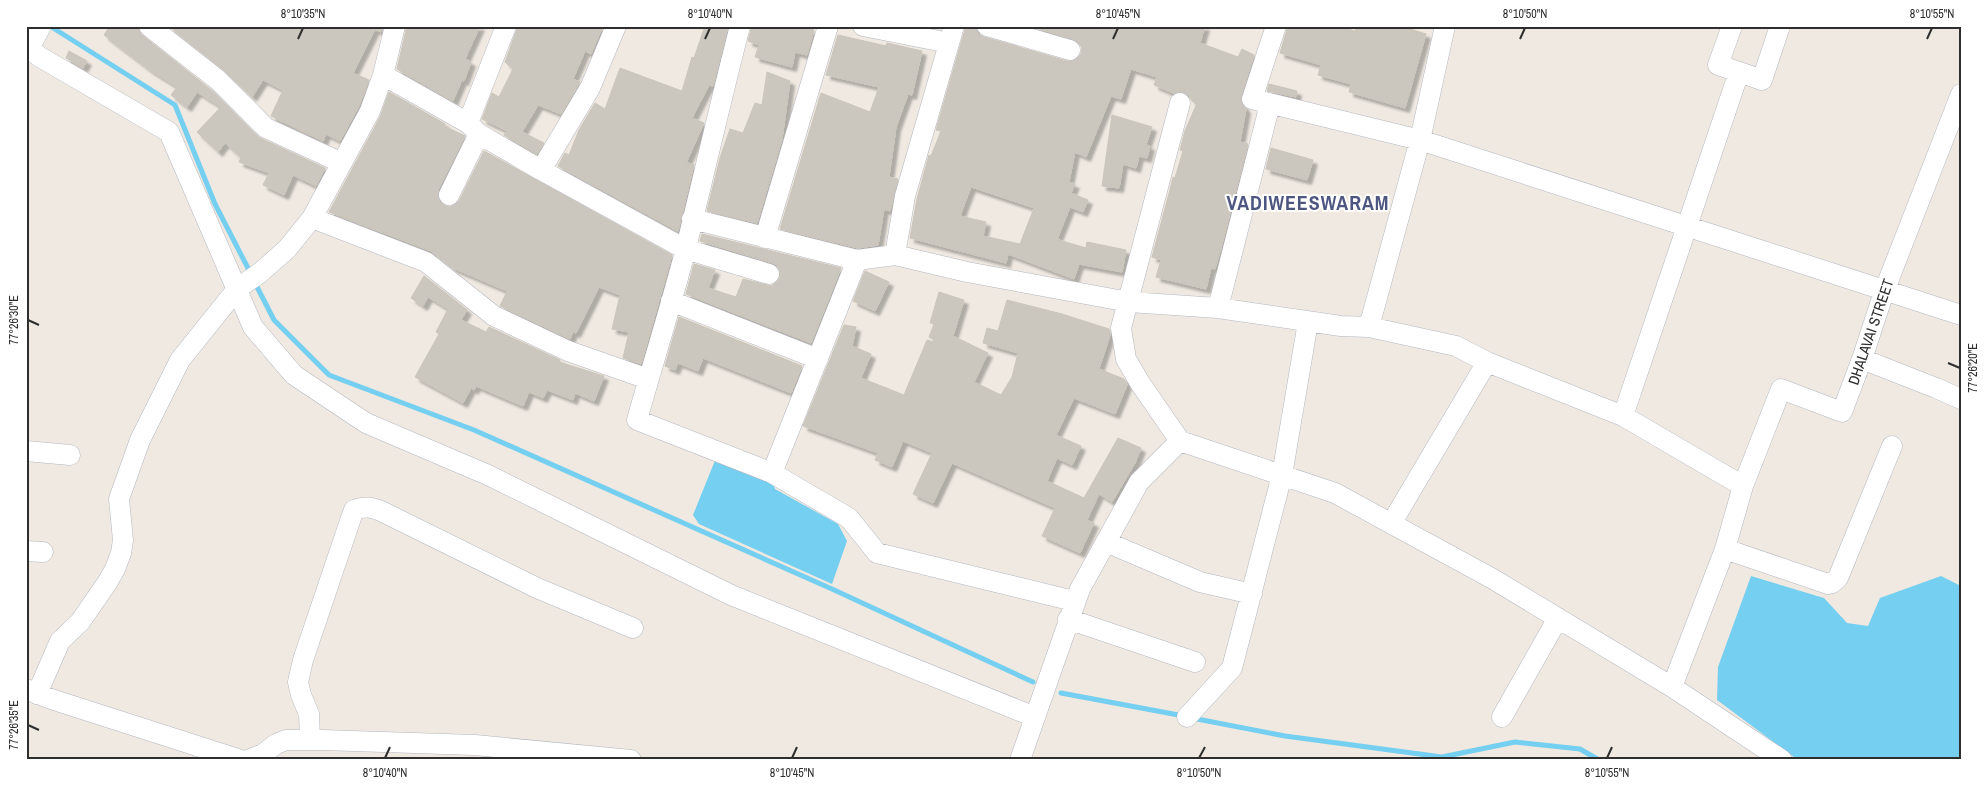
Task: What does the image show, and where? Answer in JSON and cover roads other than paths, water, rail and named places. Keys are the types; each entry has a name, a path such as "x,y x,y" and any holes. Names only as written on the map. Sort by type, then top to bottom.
{"street":[{"path":"149,26 218,80 266,128 342,163"},
{"path":"240,760 32,692 60,641 80,622 115,569 121,553 123,540 119,499 140,440 180,360 249,281 287,249 312,218 370,111 383,74 395,26"},
{"path":"449,195 474,128 506,26"},
{"path":"541,170 590,88 616,26"},
{"path":"740,26 685,249 637,420 772,473 849,518 877,553 1071,610 1195,662"},
{"path":"766,238 828,26"},
{"path":"863,26 952,34 905,196 895,254"},
{"path":"987,26 1070,50"},
{"path":"1276,26 1252,99 1420,140 1961,315"},
{"path":"1369,327 1420,140 1446,26"},
{"path":"1732,26 1718,66 1762,80 1780,26"},
{"path":"41,27 28,48 40,57 169,132 249,281 253,327 294,375 366,423 488,475 731,595 1035,717"},
{"path":"1623,416 1738,72"},
{"path":"383,74 541,170 685,249 769,274"},
{"name":"DHALAVAI STREET","path":"1743,486 1781,389 1842,412 1885,290 1957,119 1961,94"},
{"path":"1180,103 1121,328 1126,359 1140,383 1165,416 1180,441 1335,493 1493,579 1672,688 1782,760"},
{"path":"1218,308 1270,104"},
{"path":"312,218 426,262 494,316 568,351 648,379"},
{"path":"692,219 857,260 895,254 967,272 1128,302 1218,308 1308,322 1369,327 1456,346 1487,362 1623,416 1743,486 1725,549 1672,688"},
{"path":"772,473 857,260"},
{"path":"671,301 818,359"},
{"path":"1187,717 1232,668 1282,475 1308,322"},
{"path":"1862,359 1961,399"},
{"path":"1391,524 1487,362"},
{"path":"1020,760 1071,610 1140,482 1180,441"},
{"path":"1725,549 1828,584 1835,582 1892,446"},
{"path":"26,451 70,456"},
{"path":"310,740 309,714 298,682 303,660 354,510 370,507 381,511 537,588 632,628"},
{"path":"1106,542 1200,582 1252,594"},
{"path":"1502,717 1558,618"},
{"path":"248,760 263,754 276,744 286,740 475,745 630,760"}],"water":[{"path":"716,458 772,479 775,489 838,524 847,541 832,584 699,524 693,515"},
{"path":"1751,576 1824,598 1847,623 1868,626 1880,598 1941,576 1961,586 1961,760 1798,760 1717,700 1718,667"}],"waterway":[{"path":"50,26 175,105 215,204 251,274"},
{"path":"254,281 274,320 329,375 474,430 832,589 1033,682"},
{"path":"1061,693 1184,716"},
{"path":"1192,718 1285,736 1442,757 1515,742 1580,749 1599,760"}],"district":[{"name":"VADIWEESWARAM","path":"1308,203"}]}
